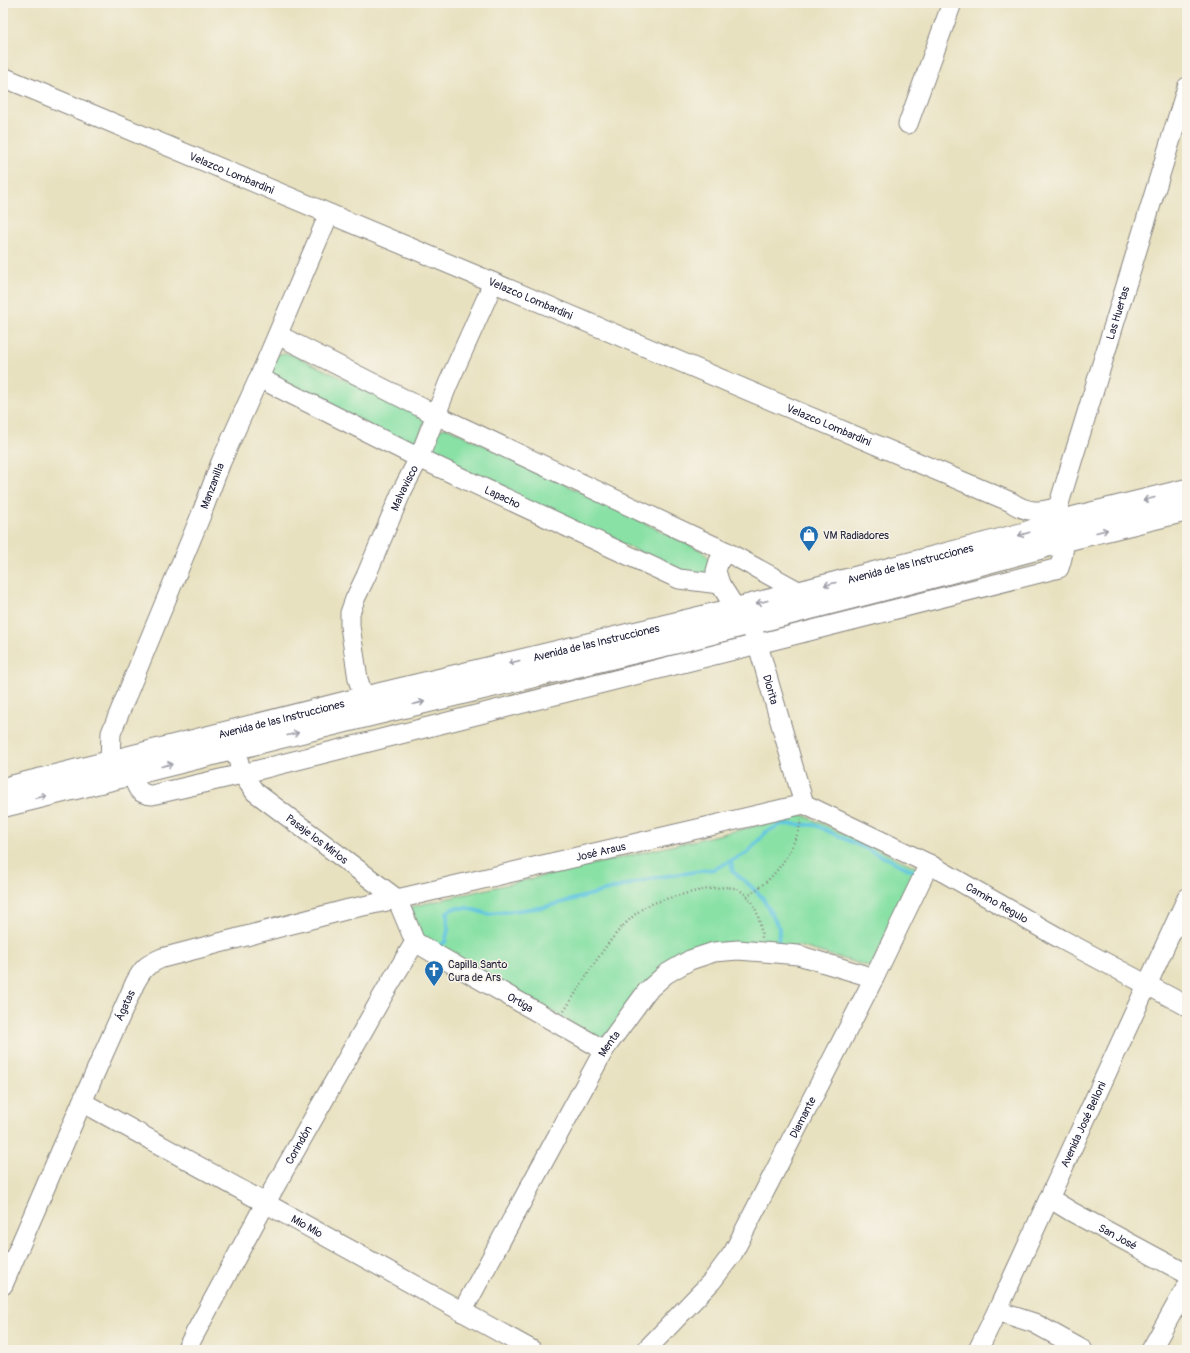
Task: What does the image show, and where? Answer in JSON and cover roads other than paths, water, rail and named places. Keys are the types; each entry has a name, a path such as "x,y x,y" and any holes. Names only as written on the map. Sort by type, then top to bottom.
{"main road":[{"name":"Avenida de las Instrucciones","path":"3,806 374,714 677,642 800,592 1187,490"},
{"name":"Avenida de las Instrucciones","path":"3,789 364,698 943,574 1036,549 1061,522 1187,510"}],"street":[{"path":"908,124 952,3"},
{"name":"Velazco Lombardini","path":"3,78 492,282 1011,502 1019,507 1036,512 1047,510 1061,522"},
{"name":"Las Huertas","path":"1061,522 1187,87"},
{"name":"Manzanilla","path":"110,762 111,733 198,523 221,462 278,335 329,214"},
{"name":"Malvavisco","path":"364,698 358,678 350,626 350,613 355,598 366,576 401,492 419,458 448,384 492,282"},
{"path":"278,335 436,415 727,552 800,592"},
{"name":"Lapacho","path":"259,378 419,458 679,579 720,584"},
{"path":"132,774 137,789 144,794 152,795 242,774 758,645 1059,568 1064,554 1061,522"},
{"path":"720,584 716,571 719,561 727,552"},
{"name":"Diorita","path":"720,584 743,616 758,645 803,810"},
{"path":"236,748 242,774"},
{"name":"Pasaje los Mirlos","path":"242,774 255,792 397,899"},
{"name":"Camino Regulo","path":"803,810 929,864 1061,939 1187,1006"},
{"name":"José Araus","path":"397,899 803,810"},
{"name":"Diamante","path":"646,1350 712,1281 734,1253 874,978 929,864"},
{"name":"Avenida José Belloni","path":"978,1350 1187,898"},
{"path":"397,899 415,942"},
{"name":"Ágatas","path":"3,1285 82,1102 142,970 151,963 162,958 349,909 397,899"},
{"name":"Ortiga","path":"415,942 444,960 604,1050"},
{"name":"Corindón","path":"186,1350 265,1204 386,990 415,942"},
{"name":"Menta","path":"462,1312 604,1050 647,991 666,974 690,960 714,952 738,950 798,955 874,978"},
{"name":"Mio Mio","path":"82,1102 532,1350"},
{"name":"San José","path":"1049,1198 1187,1274"},
{"path":"1151,1350 1187,1286"},
{"path":"997,1311 1034,1323 1083,1350"}],"waterway":[{"path":"437,948 445,942 448,930 447,912 454,908 467,908 488,914 545,907 653,878 714,869 747,853 766,832 782,824 815,825 918,873"},
{"path":"731,861 733,872 762,897 779,928 778,949"}],"place":[{"name":"VM Radiadores","path":"809,552"},
{"name":"Capilla Santo Cura de Ars","path":"434,987"}]}
